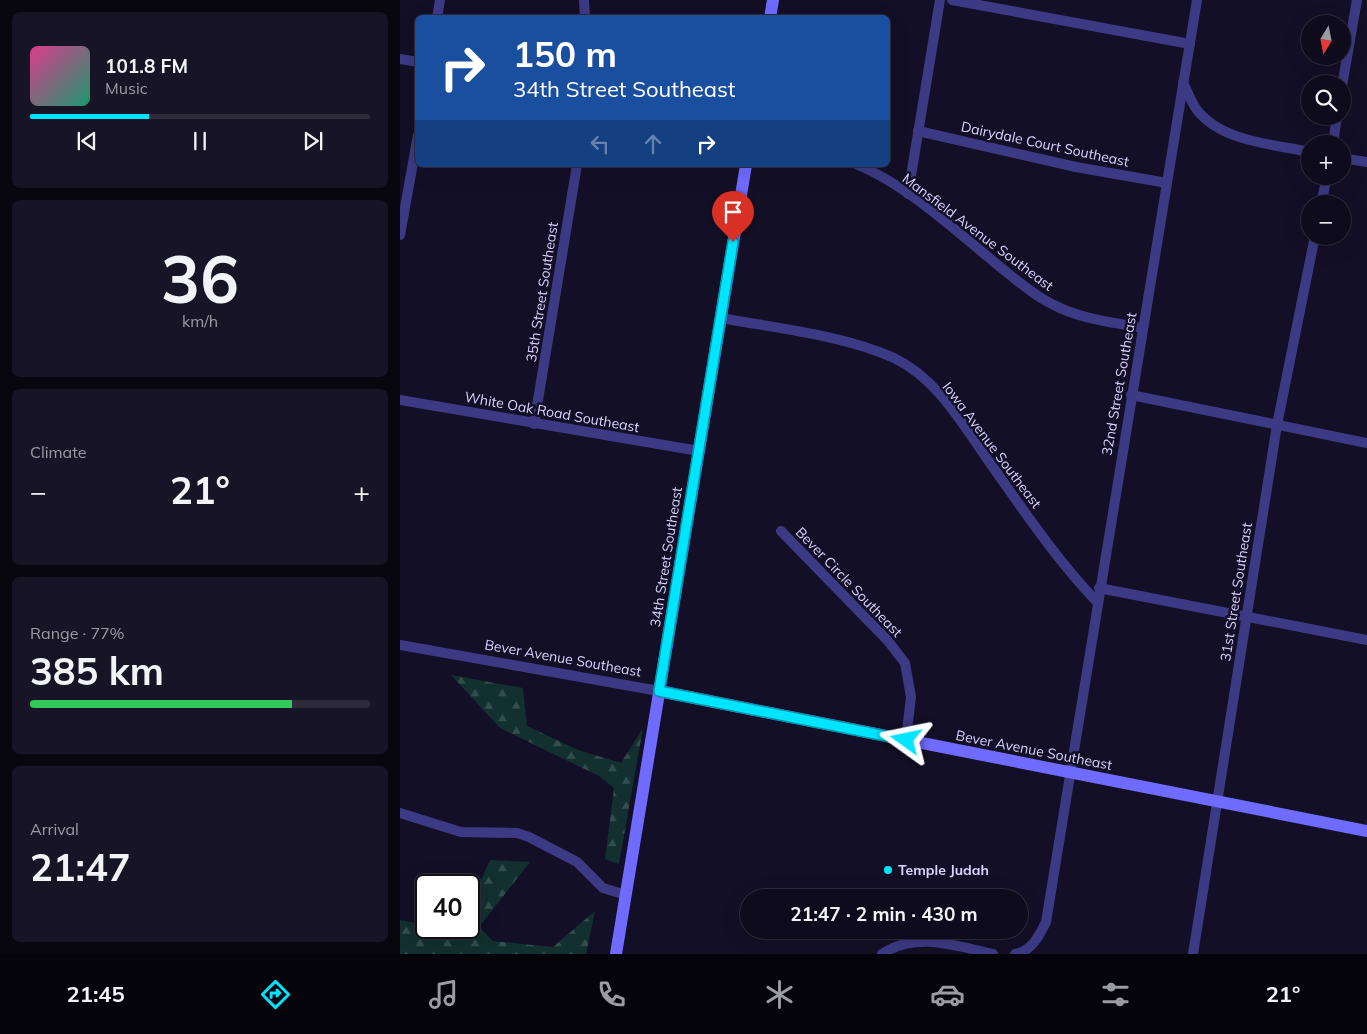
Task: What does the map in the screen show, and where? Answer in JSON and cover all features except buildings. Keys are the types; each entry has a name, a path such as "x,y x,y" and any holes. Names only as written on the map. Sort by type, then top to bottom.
{"street":[{"path":"438,15 440,0"},
{"path":"584,0 585,15"},
{"path":"770,15 773,0"},
{"path":"908,194 940,0"},
{"path":"952,0 1190,44"},
{"name":"32nd Street Southeast","path":"1015,954 1021,953 1037,941 1046,922 1099,588 1197,0"},
{"path":"1344,75 1357,0"},
{"path":"400,59 415,62"},
{"path":"1183,82 1197,109 1216,128 1246,139 1301,150"},
{"name":"Dairydale Court Southeast","path":"918,131 1076,167 1167,183"},
{"path":"400,230 415,151"},
{"path":"1351,159 1367,162"},
{"name":"35th Street Southeast","path":"534,424 577,167"},
{"name":"34th Street Southeast","path":"616,954 746,167"},
{"name":"Mansfield Avenue Southeast","path":"862,167 883,177 908,194 1021,284 1054,306 1091,318 1142,328"},
{"name":"31st Street Southeast","path":"1193,954 1277,425 1313,245"},
{"name":"Iowa Avenue Southeast","path":"721,318 862,345 896,359 921,376 946,401 1066,570 1097,602"},
{"path":"1131,395 1367,443"},
{"name":"White Oak Road Southeast","path":"400,400 698,451"},
{"name":"Bever Circle Southeast","path":"781,531 888,641 905,663 912,697 906,740"},
{"path":"1099,588 1367,640"},
{"name":"Bever Avenue Southeast","path":"400,645 659,691 1367,831"},
{"path":"400,813 461,832 517,833 529,837 577,862 602,888 626,895"},
{"path":"882,954 897,944 914,941 935,942 993,954"}],"green space":[{"path":"451,675 523,688 527,726 578,750 621,763 643,728 619,864 605,859 614,788 599,776 500,728"},
{"path":"490,860 530,862 480,926 480,882"},
{"path":"595,911 586,954 400,954 400,920 415,923 415,939 480,939 480,928 493,941 553,947"}],"place":[{"name":"Temple Judah","path":"888,870"}],"route":[{"path":"733,242 659,691 778,713 906,740"}]}
